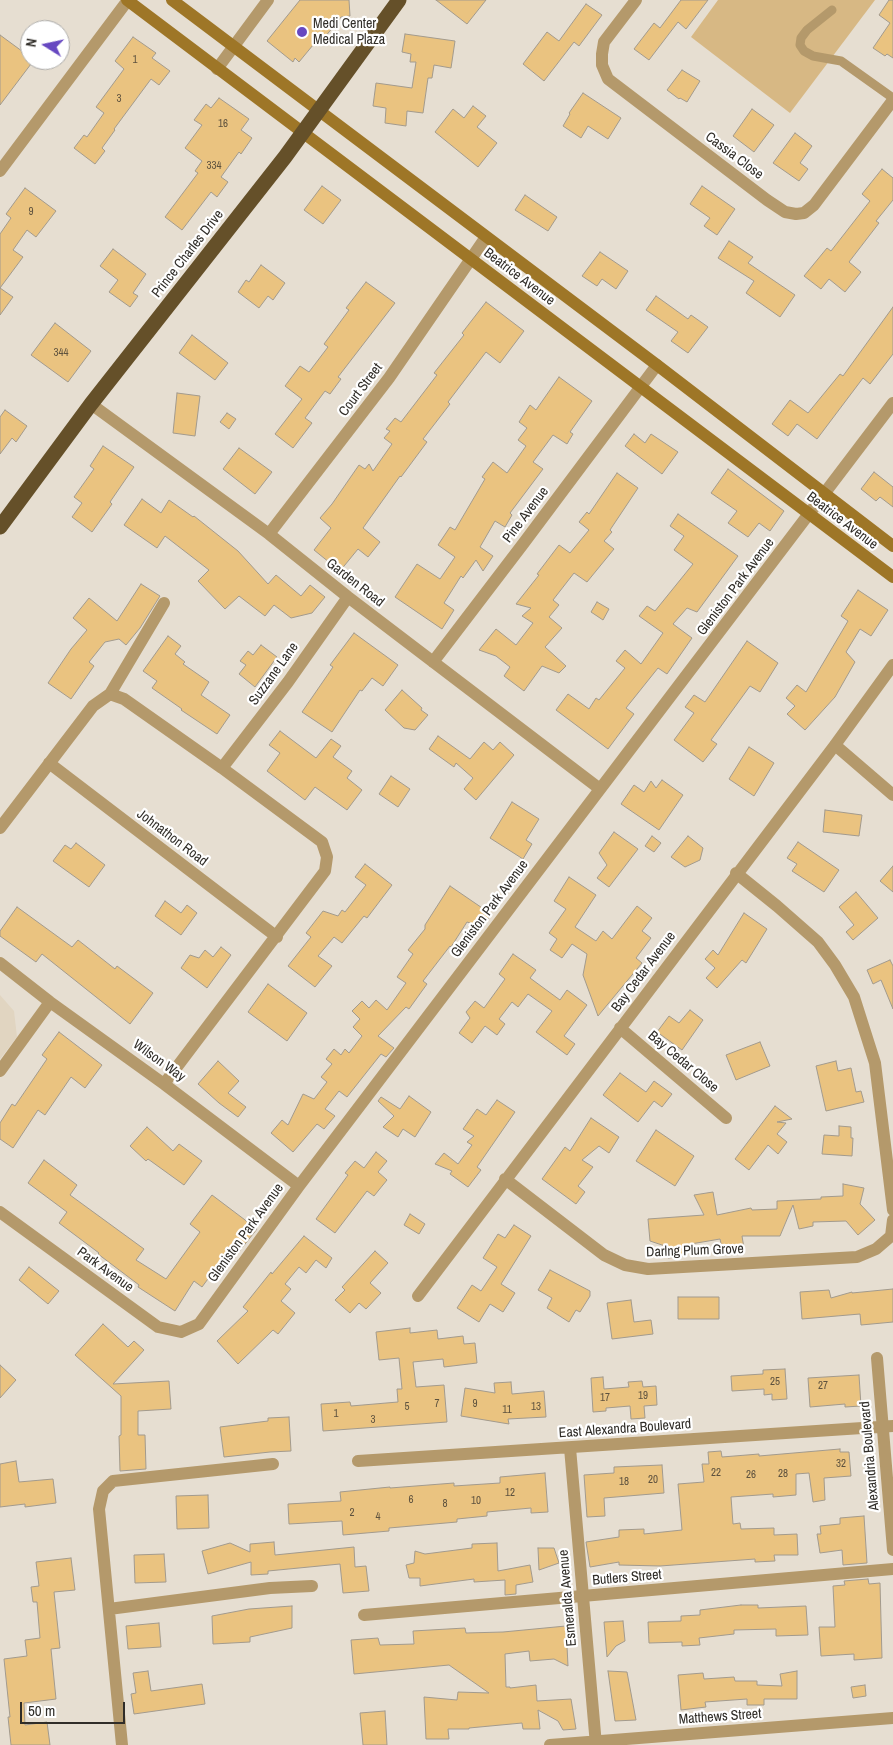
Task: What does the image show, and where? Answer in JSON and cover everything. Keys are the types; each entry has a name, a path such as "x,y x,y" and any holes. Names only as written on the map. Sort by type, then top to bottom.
{"highway":[{"name":"Prince Charles Drive","path":"0,527 91,404 302,133 399,0"}],"main road":[{"name":"Beatrice Avenue","path":"128,0 893,577"},
{"name":"Beatrice Avenue","path":"172,0 657,365 893,546"}],"street":[{"path":"0,171 128,0"},
{"path":"218,69 268,0"},
{"name":"Cassia Close","path":"636,0 604,42 602,65 608,79 766,200 785,212 804,213 814,205 893,99"},
{"name":"Court Street","path":"269,534 389,378 486,237"},
{"name":"Pine Avenue","path":"433,662 657,365"},
{"path":"825,494 893,403"},
{"name":"Garden Road","path":"91,404 269,534 348,597 600,789"},
{"name":"Gleniston Park Avenue","path":"199,1324 299,1186 825,494"},
{"name":"Suzzane Lane","path":"222,768 288,682 348,597"},
{"path":"0,828 93,706 110,694 164,603"},
{"name":"Bay Cedar Avenue","path":"418,1296 736,873 835,745 893,665"},
{"path":"110,694 124,699 322,842 327,857 325,871 277,937 164,1084"},
{"path":"835,745 893,795"},
{"name":"Johnathon Road","path":"49,763 277,937"},
{"path":"736,873 818,942 835,965 854,997 875,1063 893,1210"},
{"name":"Wilson Way","path":"0,963 299,1186"},
{"path":"0,1071 50,1002"},
{"name":"Bay Cedar Close","path":"620,1028 726,1118"},
{"name":"Darlng Plum Grove","path":"505,1179 604,1255 625,1265 648,1269 856,1258 876,1249 891,1236 893,1220"},
{"name":"Park Avenue","path":"0,1212 158,1327 181,1332 199,1324"},
{"name":"Alexandria Boulevard","path":"877,1358 888,1427 893,1550"},
{"name":"East Alexandra Boulevard","path":"358,1461 888,1427"},
{"name":"Esmeralda Avenue","path":"570,1448 596,1743"},
{"path":"122,1745 99,1509 103,1490 113,1481 273,1464"},
{"name":"Butlers Street","path":"364,1615 893,1570"},
{"path":"109,1609 270,1588 312,1586"},
{"name":"Matthews Street","path":"550,1745 596,1743 893,1718"}],"lane":[{"path":"832,10 807,30 801,38 800,45 804,51 813,56 841,60 893,99"}],"shaded area":[{"path":"718,0 875,0 790,113 691,37"},
{"path":"0,995 14,1011 17,1037 0,1059"}],"building":[{"name":"Medi Center Medical Plaza","path":"300,0 349,0 350,16 341,17 321,42 318,39 299,62 295,58 293,62 267,41"},
{"path":"436,0 486,0 467,24"},
{"path":"681,0 708,0 686,29 678,22 649,60 634,49 654,23 660,28"},
{"path":"889,0 893,0 893,58 887,54 885,56 873,48 890,23 879,15"},
{"path":"586,4 602,15 579,46 574,42 544,81 523,64 547,32 559,41"},
{"path":"405,34 455,41 451,68 434,65 432,78 428,78 423,113 407,111 406,126 385,123 386,108 373,106 376,83 412,88 416,62 410,62 411,54 402,52"},
{"path":"0,35 20,50 20,70 26,70 0,105"},
{"path":"133,37 156,53 152,58 170,71 159,85 151,79 114,129 102,148 105,151 95,164 74,148 84,135 87,137 104,113 96,107 124,69 115,61"},
{"path":"682,70 700,81 687,102 679,99 667,90"},
{"path":"583,93 621,118 608,139 588,126 581,138 563,126 569,113"},
{"path":"219,98 249,119 241,130 252,138 221,177 228,182 217,197 211,192 182,230 165,217 198,173 195,171 202,161 185,148 202,125 194,120 206,104 211,108"},
{"path":"473,106 486,116 477,127 497,143 478,167 435,132 453,109 464,118"},
{"path":"752,109 774,125 754,152 733,136"},
{"path":"795,133 812,146 800,163 808,169 799,181 773,163"},
{"path":"882,169 893,178 893,200 876,221 879,223 849,262 861,272 845,292 829,279 821,289 804,276 827,248 831,251 870,201 862,194"},
{"path":"322,186 341,200 323,224 304,210"},
{"path":"702,186 735,209 717,235 704,226 710,218 690,204"},
{"path":"25,188 56,211 36,237 27,230 13,250 23,257 0,288 0,234 11,218 6,214"},
{"path":"525,195 557,217 548,231 515,210"},
{"path":"729,241 753,257 748,263 795,295 780,317 746,293 754,281 718,258"},
{"path":"113,249 146,274 133,293 138,296 130,307 109,292 118,280 100,266"},
{"path":"600,252 628,271 616,289 602,279 597,286 582,276"},
{"path":"261,265 285,283 273,300 268,296 259,308 238,292 246,280 249,282"},
{"path":"366,282 395,303 338,377 341,379 330,394 325,391 305,418 312,423 293,448 275,434 302,399 285,386 300,366 309,372 328,347 324,344 349,310 346,308"},
{"path":"0,288 13,297 0,315"},
{"path":"656,296 688,319 691,315 708,327 688,353 671,341 678,332 646,310"},
{"path":"486,302 524,331 500,363 486,352 423,439 427,442 363,528 380,542 368,557 358,549 340,571 314,550 331,528 320,518 359,465 365,469 369,464 373,471 392,444 384,438 390,431 386,429 395,418 401,422 437,375 434,373 464,335 462,333"},
{"path":"893,307 893,354 870,384 863,378 817,439 797,424 788,436 772,424 790,400 808,413 840,374 843,376"},
{"path":"55,323 91,351 68,382 31,355"},
{"path":"192,335 228,363 215,380 179,353"},
{"path":"559,377 592,401 570,432 573,434 567,444 553,435 533,462 543,469 510,513 512,515 505,527 495,521 480,547 493,556 483,571 476,560 463,578 461,576 444,603 454,610 442,629 395,597 417,564 440,579 455,557 438,545 450,527 455,530 485,479 482,477 493,462 507,473 526,446 518,440 527,428 519,422 530,405 536,410"},
{"path":"177,393 200,396 195,436 173,433"},
{"path":"5,410 27,426 16,442 12,438 0,454 0,417"},
{"path":"227,413 236,419 229,429 220,422"},
{"path":"634,434 645,443 651,434 678,452 662,474 625,446"},
{"path":"103,446 134,467 110,502 112,504 92,532 72,517 82,503 74,497 94,469 90,466"},
{"path":"239,448 272,472 255,494 223,469"},
{"path":"728,469 784,511 770,531 759,523 748,537 728,523 737,511 711,493"},
{"path":"874,472 893,487 893,507 880,497 876,501 861,489"},
{"path":"617,473 638,488 610,530 612,532 604,541 614,549 587,582 574,573 553,600 559,605 549,617 562,628 545,647 566,666 559,673 542,666 524,691 504,676 510,667 496,656 479,650 496,629 516,645 533,623 522,616 531,608 516,604 539,575 537,574 559,545 570,553 589,530 579,522 587,512 589,514"},
{"path":"142,499 161,513 169,500 194,516 238,551 268,584 276,575 301,596 310,585 325,597 312,613 291,618 274,605 265,616 239,596 225,609 198,581 209,570 165,536 157,548 124,525"},
{"path":"678,514 738,556 697,612 687,608 673,624 692,638 667,674 658,668 626,708 634,714 608,749 556,710 568,694 589,709 596,698 599,700 625,668 616,661 625,650 641,664 663,633 639,616 647,606 655,611 693,564 674,550 684,536 670,526"},
{"path":"141,584 160,596 140,628 126,645 119,639 105,642 89,662 94,666 71,699 48,683 71,649 87,630 73,618 89,598 117,621"},
{"path":"858,590 888,610 871,636 860,629 846,652 855,662 835,697 805,730 787,714 795,706 786,698 797,685 806,692 848,621 841,616"},
{"path":"597,602 609,609 603,620 591,612"},
{"path":"354,633 398,665 383,686 372,678 362,691 360,690 332,732 302,712 333,667 330,665"},
{"path":"168,636 181,646 175,654 185,662 183,664 209,682 201,695 230,715 217,734 152,688 157,681 143,671"},
{"path":"747,641 778,663 760,692 750,686 711,740 717,744 703,762 674,740 694,713 685,707 694,695 705,702"},
{"path":"261,645 277,657 255,687 239,674 246,665 240,661 248,651 253,655"},
{"path":"402,690 428,715 415,730 404,728 385,710"},
{"path":"280,731 316,758 331,739 341,746 333,757 352,771 347,778 362,790 347,810 315,787 305,800 267,771 280,753 269,745"},
{"path":"438,736 470,759 484,742 493,750 500,742 514,755 476,800 464,789 473,778 456,763 454,767 429,749"},
{"path":"749,747 774,763 754,796 729,779"},
{"path":"391,776 410,789 398,807 379,794"},
{"path":"662,780 683,795 659,830 621,804 634,785 644,792 651,781 656,788"},
{"path":"512,802 539,819 526,840 532,844 523,859 490,838"},
{"path":"825,810 862,815 859,836 823,832"},
{"path":"614,832 638,849 609,887 597,878 607,865 599,853"},
{"path":"652,836 661,843 654,852 645,846"},
{"path":"688,836 703,848 700,860 685,867 671,857"},
{"path":"798,842 839,870 824,892 792,871 797,864 787,858"},
{"path":"76,843 105,865 89,887 53,861 65,845 71,849"},
{"path":"365,864 392,885 367,918 364,916 342,943 334,937 318,956 332,966 315,987 288,966 311,937 306,933 323,911 338,916 342,910 345,912 366,885 355,877"},
{"path":"893,866 893,892 880,881"},
{"path":"569,877 596,895 575,927 596,941 603,931 612,939 637,906 652,918 642,931 651,938 636,958 642,963 598,1016 583,975 587,954 572,944 562,958 550,950 557,939 549,933 566,909 554,901"},
{"path":"450,886 491,914 483,927 467,922 451,947 423,981 427,984 409,1009 406,1007 378,1036 394,1048 386,1057 381,1054 347,1097 339,1091 325,1109 335,1116 324,1129 317,1124 293,1152 271,1133 282,1120 288,1125 303,1094 314,1099 327,1082 321,1077 332,1064 326,1059 334,1049 341,1055 345,1049 349,1053 362,1036 353,1027 360,1019 352,1011 362,1001 369,1008 376,1000 387,1010 406,983 397,977 413,954 408,950 425,929 425,925"},
{"path":"856,892 878,918 853,940 846,932 854,925 839,907"},
{"path":"165,901 181,913 187,905 197,913 181,935 155,916"},
{"path":"17,907 72,947 78,940 115,969 117,966 153,993 130,1024 42,954 36,962 0,936 0,931"},
{"path":"744,913 767,929 746,963 742,960 717,988 706,978 715,968 705,959 713,950 718,955"},
{"path":"221,947 231,955 207,988 181,968 190,955 199,958 205,950 213,957"},
{"path":"513,954 536,970 530,978 560,1000 567,990 587,1005 564,1036 575,1044 567,1055 536,1032 552,1011 528,994 518,1007 512,1002 499,1019 505,1024 497,1035 485,1026 472,1043 459,1033 470,1018 466,1012 475,1001 484,1008 505,979 499,974"},
{"path":"890,960 893,966 893,1009 881,980 873,984 867,970"},
{"path":"268,984 307,1013 287,1041 248,1012"},
{"path":"690,1010 703,1020 682,1050 657,1032 669,1016 679,1023"},
{"path":"59,1032 102,1065 85,1088 71,1077 45,1115 38,1110 13,1148 0,1139 0,1123 12,1104 15,1106 47,1059 42,1055"},
{"path":"760,1042 770,1066 736,1080 726,1055"},
{"path":"218,1061 239,1081 228,1093 246,1107 238,1117 198,1084"},
{"path":"836,1061 838,1071 851,1068 856,1092 861,1091 864,1102 826,1111 816,1066"},
{"path":"620,1073 646,1092 654,1081 672,1094 662,1107 654,1101 638,1122 603,1095"},
{"path":"409,1096 431,1112 415,1137 403,1129 398,1137 383,1127 394,1116 378,1101 381,1097 400,1109"},
{"path":"497,1100 515,1112 477,1167 481,1170 468,1187 450,1174 452,1171 435,1164 444,1153 458,1164 472,1145 467,1142 474,1136 463,1129 477,1109 486,1115"},
{"path":"775,1106 792,1119 777,1122 786,1123 777,1134 787,1142 778,1154 768,1145 749,1170 735,1159"},
{"path":"591,1118 619,1137 609,1153 599,1146 582,1160 593,1167 578,1186 585,1192 576,1204 542,1179 565,1147 570,1151"},
{"path":"839,1126 851,1127 851,1138 853,1138 852,1156 822,1154 824,1135 839,1136"},
{"path":"147,1127 173,1151 179,1144 202,1161 184,1185 148,1159 146,1161 130,1146"},
{"path":"656,1130 694,1156 675,1186 636,1161"},
{"path":"376,1152 387,1161 378,1172 387,1180 374,1196 367,1191 335,1233 316,1219 348,1175 345,1173 355,1161 364,1168"},
{"path":"44,1160 77,1185 70,1195 144,1249 136,1260 166,1279 200,1232 190,1224 212,1195 257,1229 234,1258 227,1253 202,1287 194,1281 175,1311 138,1287 139,1285 59,1223 67,1212 28,1183"},
{"path":"843,1184 864,1188 860,1204 875,1220 858,1235 846,1221 813,1222 813,1226 799,1229 793,1205 780,1236 742,1236 744,1248 723,1252 720,1239 685,1245 686,1256 668,1258 668,1247 650,1241 648,1219 704,1215 694,1195 713,1192 717,1215 751,1208 752,1210 777,1209 777,1201 843,1196"},
{"path":"410,1214 425,1224 419,1234 404,1225"},
{"path":"514,1225 531,1236 501,1284 515,1293 503,1312 490,1304 479,1322 457,1308 472,1285 481,1291 497,1267 483,1258 498,1234 505,1238"},
{"path":"304,1236 332,1258 326,1268 316,1260 306,1273 299,1267 285,1284 291,1289 281,1301 295,1313 278,1334 273,1330 238,1364 217,1341 248,1311 243,1307 271,1272 272,1274"},
{"path":"375,1251 388,1263 370,1283 381,1293 366,1309 359,1303 350,1313 335,1300 345,1290 342,1287"},
{"path":"29,1267 59,1291 48,1304 19,1280"},
{"path":"550,1270 590,1291 590,1296 580,1312 576,1310 569,1322 547,1308 552,1298 538,1290"},
{"path":"893,1289 893,1322 861,1325 860,1314 802,1319 800,1292 829,1290 831,1298 852,1292"},
{"path":"678,1297 719,1297 719,1319 678,1319"},
{"path":"631,1300 634,1322 651,1320 653,1334 612,1339 607,1303"},
{"path":"103,1324 128,1347 134,1341 144,1350 113,1384 169,1381 171,1409 138,1411 138,1435 145,1435 146,1469 120,1471 121,1396 75,1355"},
{"path":"410,1328 410,1333 437,1330 438,1339 463,1336 464,1344 475,1343 477,1363 444,1367 443,1359 413,1362 416,1387 444,1385 447,1422 323,1431 321,1404 350,1402 351,1406 398,1402 397,1389 402,1389 399,1358 379,1360 376,1332"},
{"path":"0,1365 16,1380 0,1398"},
{"path":"785,1369 787,1399 772,1400 772,1394 764,1395 764,1389 732,1391 731,1376 763,1374 763,1370"},
{"path":"859,1375 861,1406 845,1407 845,1404 810,1407 808,1378"},
{"path":"603,1377 604,1389 629,1387 628,1382 642,1381 643,1387 656,1386 657,1405 644,1406 645,1418 631,1419 630,1406 606,1408 606,1411 593,1412 591,1378"},
{"path":"511,1382 512,1394 544,1391 546,1417 508,1419 509,1424 461,1416 465,1388 495,1393 494,1383"},
{"path":"289,1417 291,1451 224,1457 220,1427 268,1421 268,1418"},
{"path":"840,1449 840,1452 849,1452 851,1476 824,1478 825,1500 813,1502 809,1473 796,1474 796,1495 773,1497 773,1494 731,1497 733,1524 740,1523 741,1529 774,1528 774,1535 797,1534 798,1555 774,1555 775,1561 755,1562 755,1559 660,1566 619,1565 619,1562 590,1567 586,1542 619,1537 619,1530 644,1529 644,1534 682,1530 678,1484 704,1482 702,1464 709,1464 708,1452 721,1451 722,1457 759,1454 759,1456"},
{"path":"16,1461 19,1482 53,1479 56,1503 25,1507 25,1504 0,1507 0,1464"},
{"path":"662,1465 664,1493 604,1498 605,1516 587,1517 584,1475 614,1473 614,1467"},
{"path":"545,1473 548,1512 531,1513 531,1508 487,1512 487,1516 457,1519 457,1522 389,1528 389,1531 343,1535 342,1521 289,1524 288,1504 341,1501 340,1492 454,1483 454,1486 500,1483 500,1477"},
{"path":"208,1495 209,1528 177,1529 176,1496"},
{"path":"864,1516 867,1563 843,1565 842,1550 820,1553 817,1534 821,1534 820,1526 840,1524 840,1518"},
{"path":"274,1542 275,1555 354,1547 355,1567 366,1566 369,1591 343,1593 340,1564 268,1571 268,1574 251,1575 251,1562 208,1574 202,1551 230,1543 250,1552 250,1544"},
{"path":"497,1543 498,1571 530,1565 533,1582 516,1585 516,1594 505,1595 505,1580 474,1582 474,1579 420,1586 420,1578 409,1578 406,1565 414,1563 415,1551 425,1554 472,1548 472,1544"},
{"path":"538,1548 554,1548 559,1563 539,1570"},
{"path":"164,1554 166,1582 135,1583 134,1555"},
{"path":"71,1558 75,1590 54,1592 60,1648 51,1649 56,1699 24,1703 25,1725 47,1722 50,1745 11,1745 4,1659 27,1656 25,1640 40,1638 37,1602 33,1602 31,1587 39,1586 36,1562"},
{"path":"868,1579 869,1584 880,1583 882,1658 854,1660 854,1654 821,1656 819,1627 835,1627 833,1586 845,1585 844,1581"},
{"path":"758,1605 758,1608 806,1606 808,1635 776,1636 776,1629 734,1630 734,1634 699,1638 700,1645 682,1646 682,1642 649,1643 648,1622 681,1621 681,1616 700,1615 700,1610"},
{"path":"292,1606 292,1628 250,1637 250,1642 213,1644 212,1616 249,1609"},
{"path":"623,1621 625,1641 616,1646 607,1657 604,1622"},
{"path":"159,1623 161,1647 128,1649 126,1626"},
{"path":"566,1626 568,1666 554,1659 530,1661 529,1651 505,1654 506,1687 536,1685 537,1701 571,1699 576,1729 563,1730 558,1721 538,1710 540,1729 523,1729 522,1723 469,1729 448,1729 449,1739 426,1739 424,1697 457,1700 458,1692 489,1693 449,1665 354,1674 351,1640 378,1638 380,1645 414,1644 413,1631 465,1628 466,1633 503,1632"},
{"path":"148,1671 151,1691 202,1684 205,1704 134,1714 131,1694 136,1693 133,1673"},
{"path":"608,1671 627,1672 636,1720 615,1721"},
{"path":"797,1671 797,1699 764,1699 764,1705 747,1705 747,1699 705,1702 706,1707 681,1710 678,1675 703,1673 704,1679 734,1677 735,1681 757,1681 757,1685 782,1686 780,1674"},
{"path":"865,1685 866,1696 853,1698 851,1687"},
{"path":"385,1711 387,1745 363,1745 360,1713"}],"place":[{"name":"Medi Center Medical Plaza","path":"302,32"}]}
